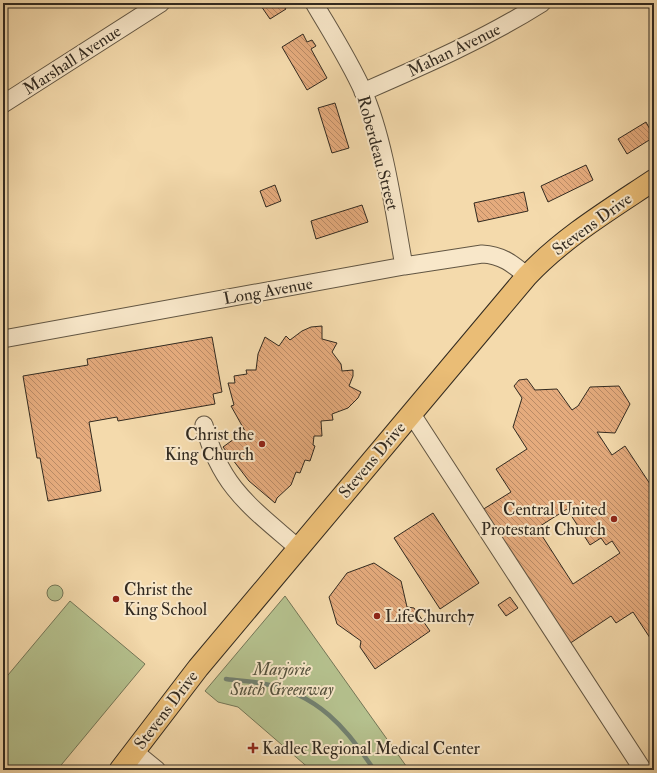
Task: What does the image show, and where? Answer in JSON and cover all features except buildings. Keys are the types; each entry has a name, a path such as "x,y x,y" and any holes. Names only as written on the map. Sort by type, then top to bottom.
{"main road":[{"name":"Stevens Drive","path":"120,770 198,668 527,276 550,253 571,236 654,180"}],"street":[{"name":"Marshall Avenue","path":"3,104 162,3"},
{"name":"Roberdeau Street","path":"314,3 338,42 363,92 377,134 388,178 404,266"},
{"name":"Mahan Avenue","path":"363,92 456,52 513,21 542,3"},
{"name":"Long Avenue","path":"3,339 404,266 482,254 492,255 507,260 527,276"},
{"path":"411,413 643,770"},
{"path":"204,425 210,447 222,472 233,489 298,548"},
{"path":"135,752 157,770"}],"green space":[{"path":"55,585 62,590 63,593 58,600 55,601 48,596 47,593 52,586"},
{"name":"Marjorie Sutch Greenway","path":"285,596 409,770 311,770 238,707 218,702 205,691"},
{"path":"70,601 145,664 57,770 3,770 3,681"}],"waterway":[{"path":"226,679 260,683 284,689 315,705 329,715 353,740 374,770"}],"place":[{"name":"Christ the King Church","path":"262,444"},
{"name":"Central United Protestant Church","path":"614,519"},
{"name":"Christ the King School","path":"116,599"},
{"name":"LifeChurch7","path":"377,616"},
{"name":"Kadlec Regional Medical Center","path":"253,748"}]}
